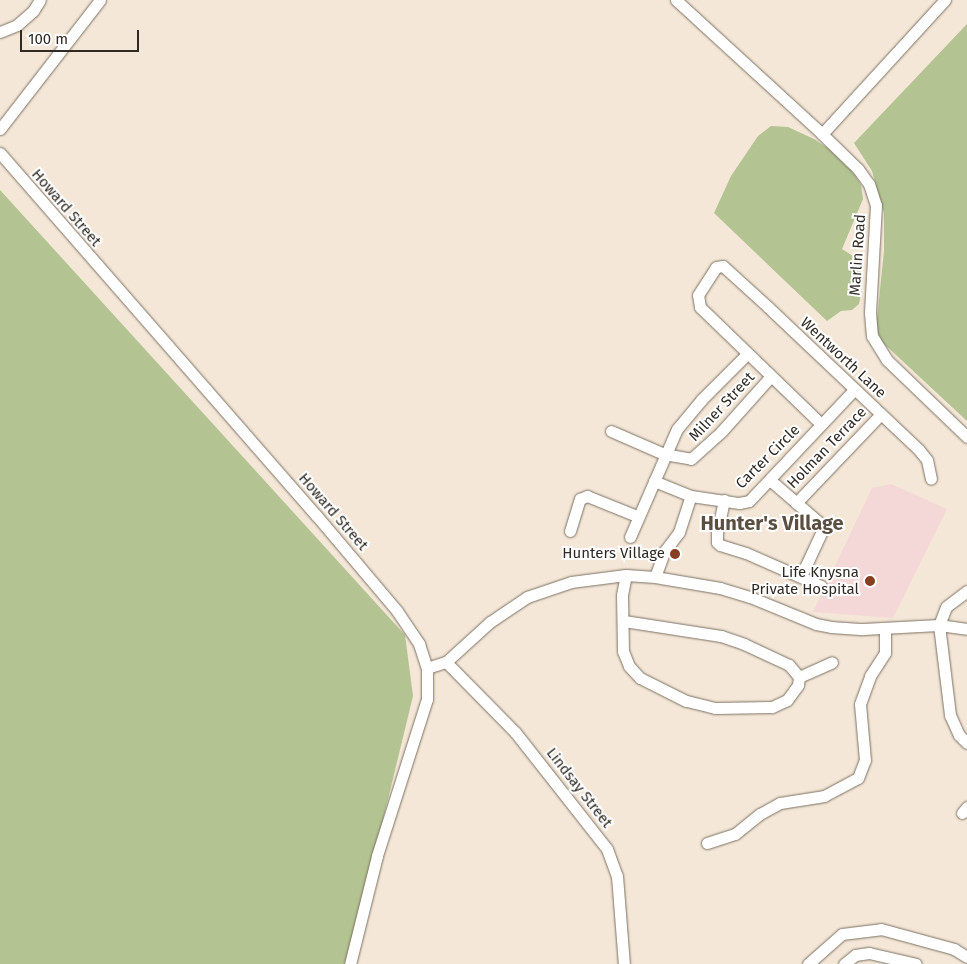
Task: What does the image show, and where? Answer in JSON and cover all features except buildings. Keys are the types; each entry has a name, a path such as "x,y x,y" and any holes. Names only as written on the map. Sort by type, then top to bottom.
{"street":[{"path":"0,32 17,25 33,11 40,0"},
{"path":"0,129 100,0"},
{"name":"Marlin Road","path":"676,0 822,134 858,169 869,184 876,205 870,313 870,329 875,344 887,360 967,437"},
{"path":"822,134 945,0"},
{"name":"Howard Street","path":"0,154 397,611 414,634 427,668 425,710 377,856 350,964"},
{"name":"Wentworth Lane","path":"698,294 714,269 723,266 924,456 931,480"},
{"name":"Carter Circle","path":"698,294 701,309 821,424"},
{"path":"630,537 664,454 680,424 747,354"},
{"name":"Milner Street","path":"611,431 664,454 687,459 698,454 771,376"},
{"name":"Carter Circle","path":"654,481 691,496 739,503 749,501 854,390"},
{"name":"Holman Terrace","path":"796,503 881,414"},
{"path":"770,480 822,525 823,528 801,576"},
{"path":"570,531 580,499 587,496 638,516"},
{"path":"655,577 664,552 680,532 691,496"},
{"path":"724,500 717,532 717,539 720,545 801,576 821,586"},
{"path":"427,668 446,662 490,622 528,597 571,582 626,575 655,577 727,590 816,624 847,629 939,625 967,630"},
{"path":"624,620 713,635 744,644 789,665 799,677 798,685 791,696 772,707 715,708 686,701 640,678 629,666 623,650 624,620 622,594 626,575"},
{"path":"967,607 963,595 952,600 946,606 939,625 950,715 956,731 967,744"},
{"path":"706,843 736,834 765,811 780,803 824,796 858,778 865,760 860,704 868,682 884,654 886,628"},
{"name":"Lindsay Street","path":"446,662 515,732 607,849 616,876 624,964"},
{"path":"799,677 832,662"},
{"path":"808,964 842,934 863,930 888,930 954,949 967,957"},
{"path":"844,964 855,955 869,953 916,964"}],"shaded area":[{"name":"Life Knysna Private Hospital","path":"891,484 947,509 893,618 813,612 872,488"}],"green space":[{"path":"967,24 967,421 882,342 876,329 884,251 884,213 872,171 854,143"},
{"path":"771,126 788,127 814,139 832,151 850,168 861,185 863,199 842,249 859,260 862,289 859,304 852,310 841,311 827,321 714,213 731,176 758,136"},
{"path":"0,190 405,635 413,696 348,964 0,964"}],"place":[{"name":"Hunters Village","path":"675,554"},
{"name":"Life Knysna Private Hospital","path":"870,581"}],"district":[{"name":"Hunter's Village","path":"772,523"}]}
